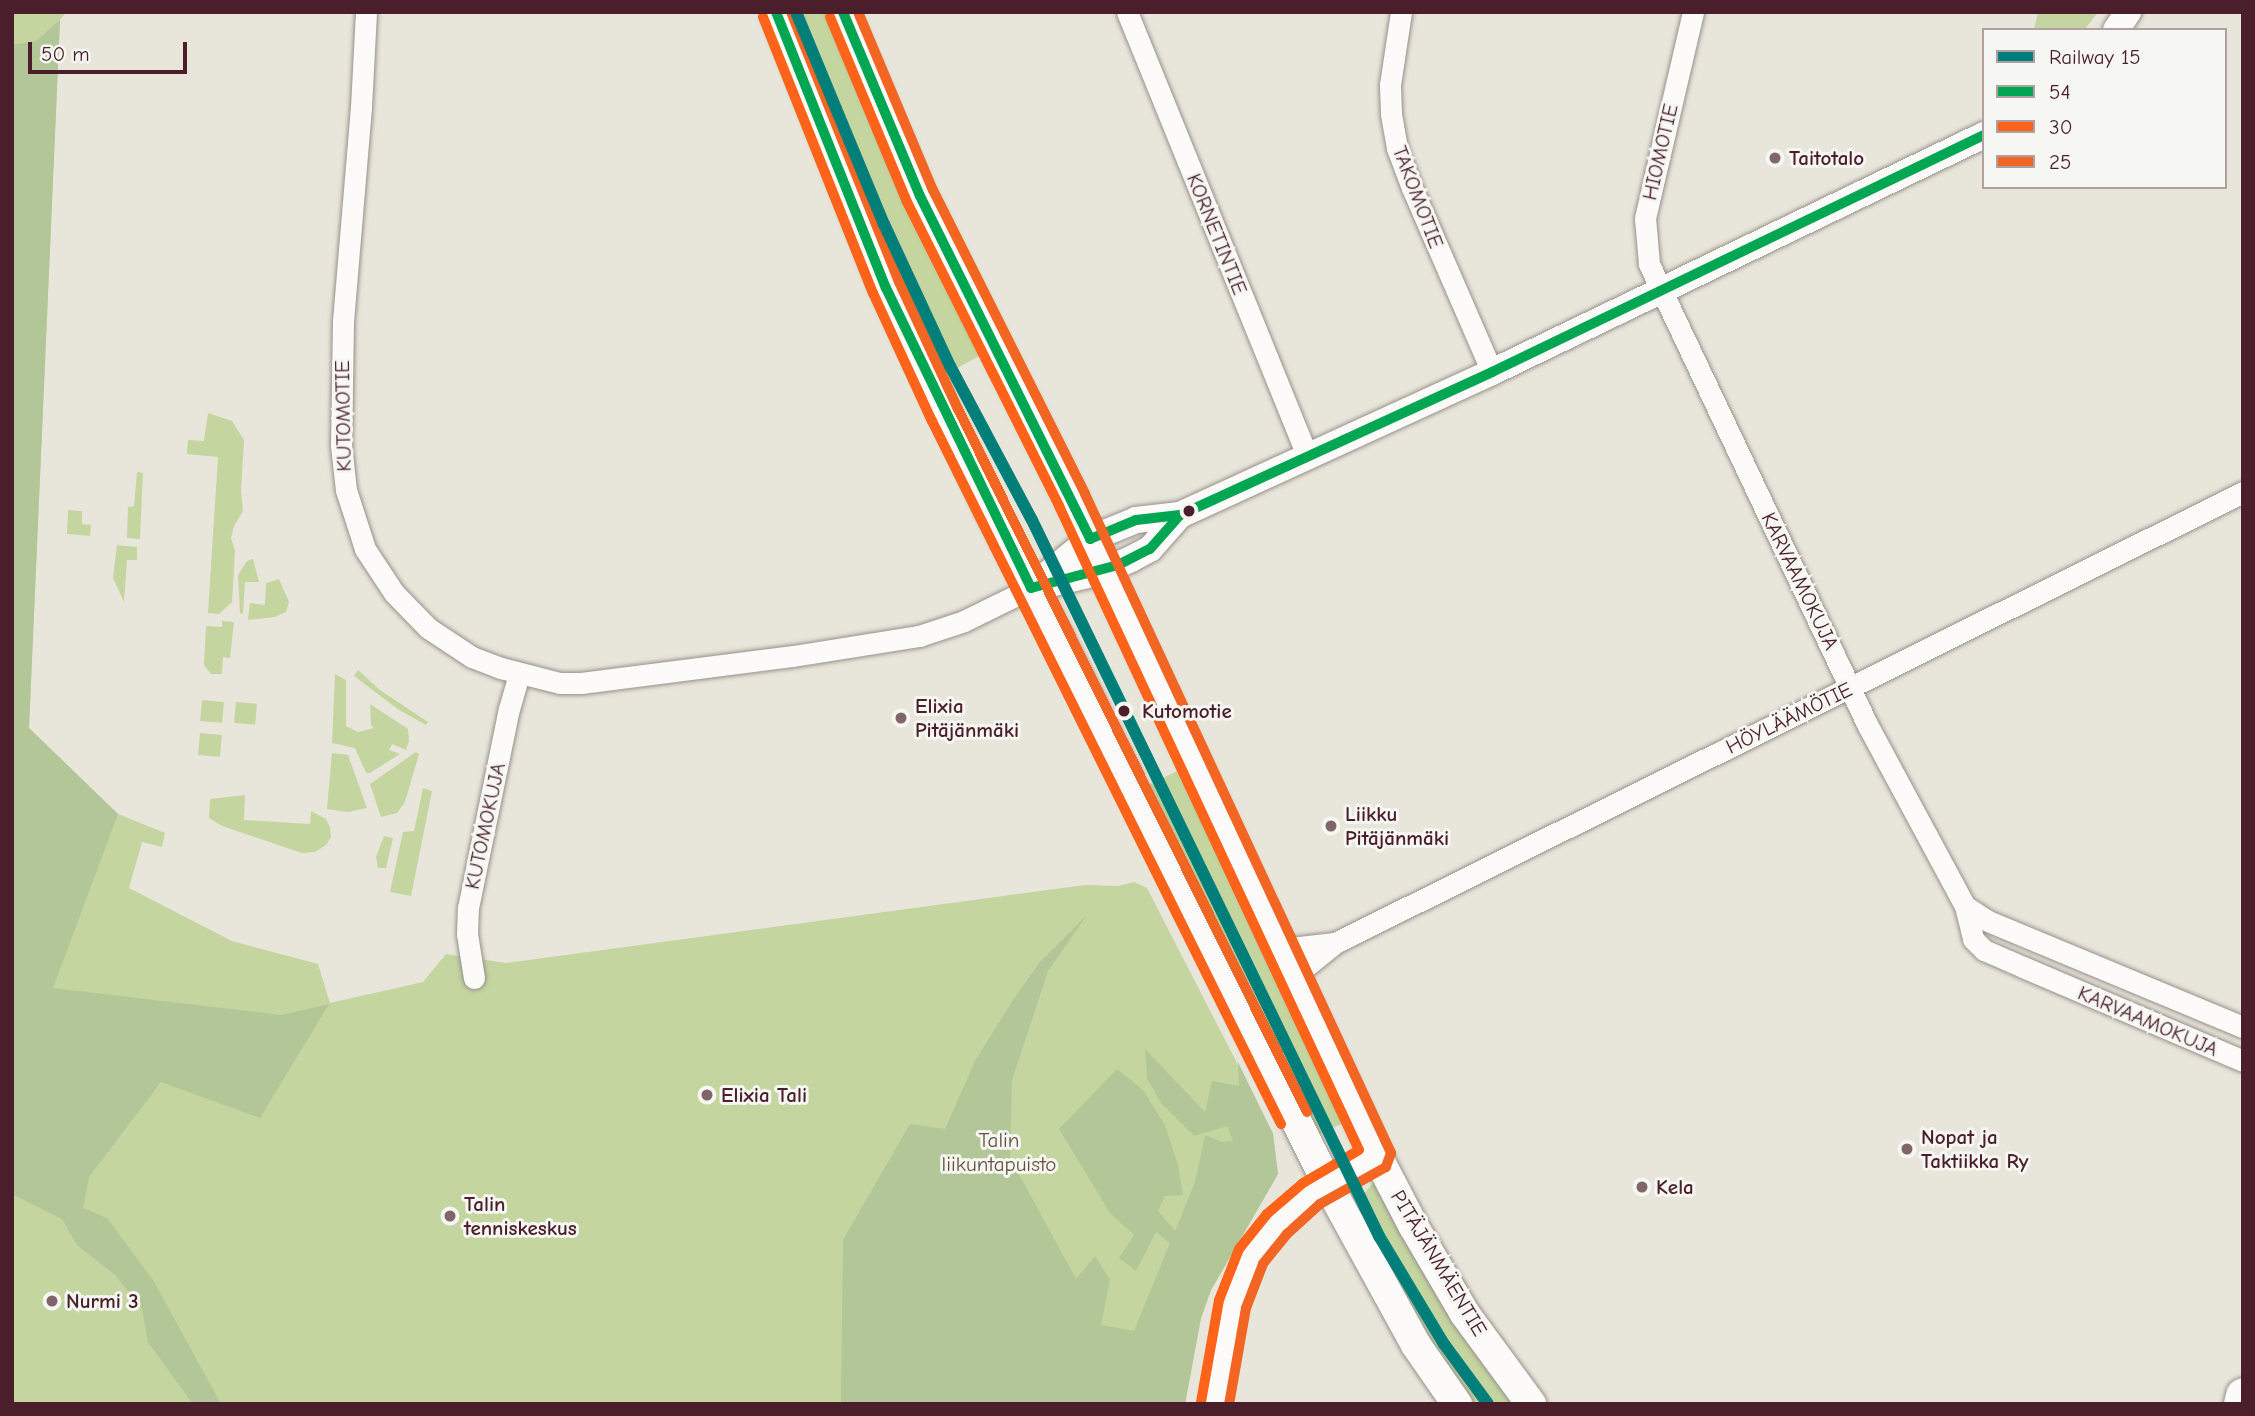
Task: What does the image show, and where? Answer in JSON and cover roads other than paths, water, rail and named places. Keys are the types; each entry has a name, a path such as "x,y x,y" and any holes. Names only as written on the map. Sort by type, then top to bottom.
{"main road":[{"path":"775,12 886,288 1031,588 1327,1183 1416,1345 1457,1404"},
{"name":"PITÄJÄNMÄENTIE","path":"843,12 920,196 995,342 1090,539 1377,1156 1414,1227 1465,1314 1531,1404"},
{"path":"2241,1404 2243,1395"}],"street":[{"name":"KUTOMOTIE","path":"366,12 340,387 341,445 346,490 365,550 376,571 404,606 450,644 472,657 520,675 560,683 596,682 919,636 964,621 1031,588"},
{"name":"KORNETINTIE","path":"1127,12 1307,456"},
{"name":"TAKOMOTIE","path":"1401,12 1390,85 1391,114 1398,148 1412,188 1492,372"},
{"name":"HIOMOTIE","path":"1662,290 1649,264 1644,218 1693,12"},
{"path":"2117,28 2128,12"},
{"path":"1031,588 1090,539 1136,520 1180,515 1492,372 1982,136"},
{"name":"KARVAAMOKUJA","path":"1662,290 1868,726 1965,906 1973,939 1984,950 2243,1060"},
{"name":"HÖYLÄÄMÖTIE","path":"1294,976 1335,943 2243,492"},
{"path":"1031,588 1104,571 1150,548 1180,515"},
{"name":"KUTOMOKUJA","path":"474,978 467,934 468,908 509,709 520,675"},
{"name":"KARVAAMOKUJA","path":"1965,906 1987,921 2243,1027"},
{"name":"HÖYLÄÄMÖTIE","path":"1282,949 1335,943"},
{"path":"1215,1404 1233,1304 1244,1271 1277,1224 1312,1193 1377,1156"}],"rail line":[{"name":"15","path":"796,12 884,224 950,366 1032,520 1379,1236 1444,1344 1488,1404"}],"place":[{"name":"Taitotalo","path":"1775,158"},
{"name":"Kutomotie","path":"1124,711"},
{"name":"Elixia Pitäjänmäki","path":"901,718"},
{"name":"Liikku Pitäjänmäki","path":"1331,826"},
{"name":"Elixia Tali","path":"707,1095"},
{"name":"Nopat ja Taktiikka Ry","path":"1907,1149"},
{"name":"Kela","path":"1642,1187"},
{"name":"Talin tenniskeskus","path":"450,1216"},
{"name":"Nurmi 3","path":"52,1301"}],"park label":[{"name":"Talin liikuntapuisto","path":"999,1152"}]}
